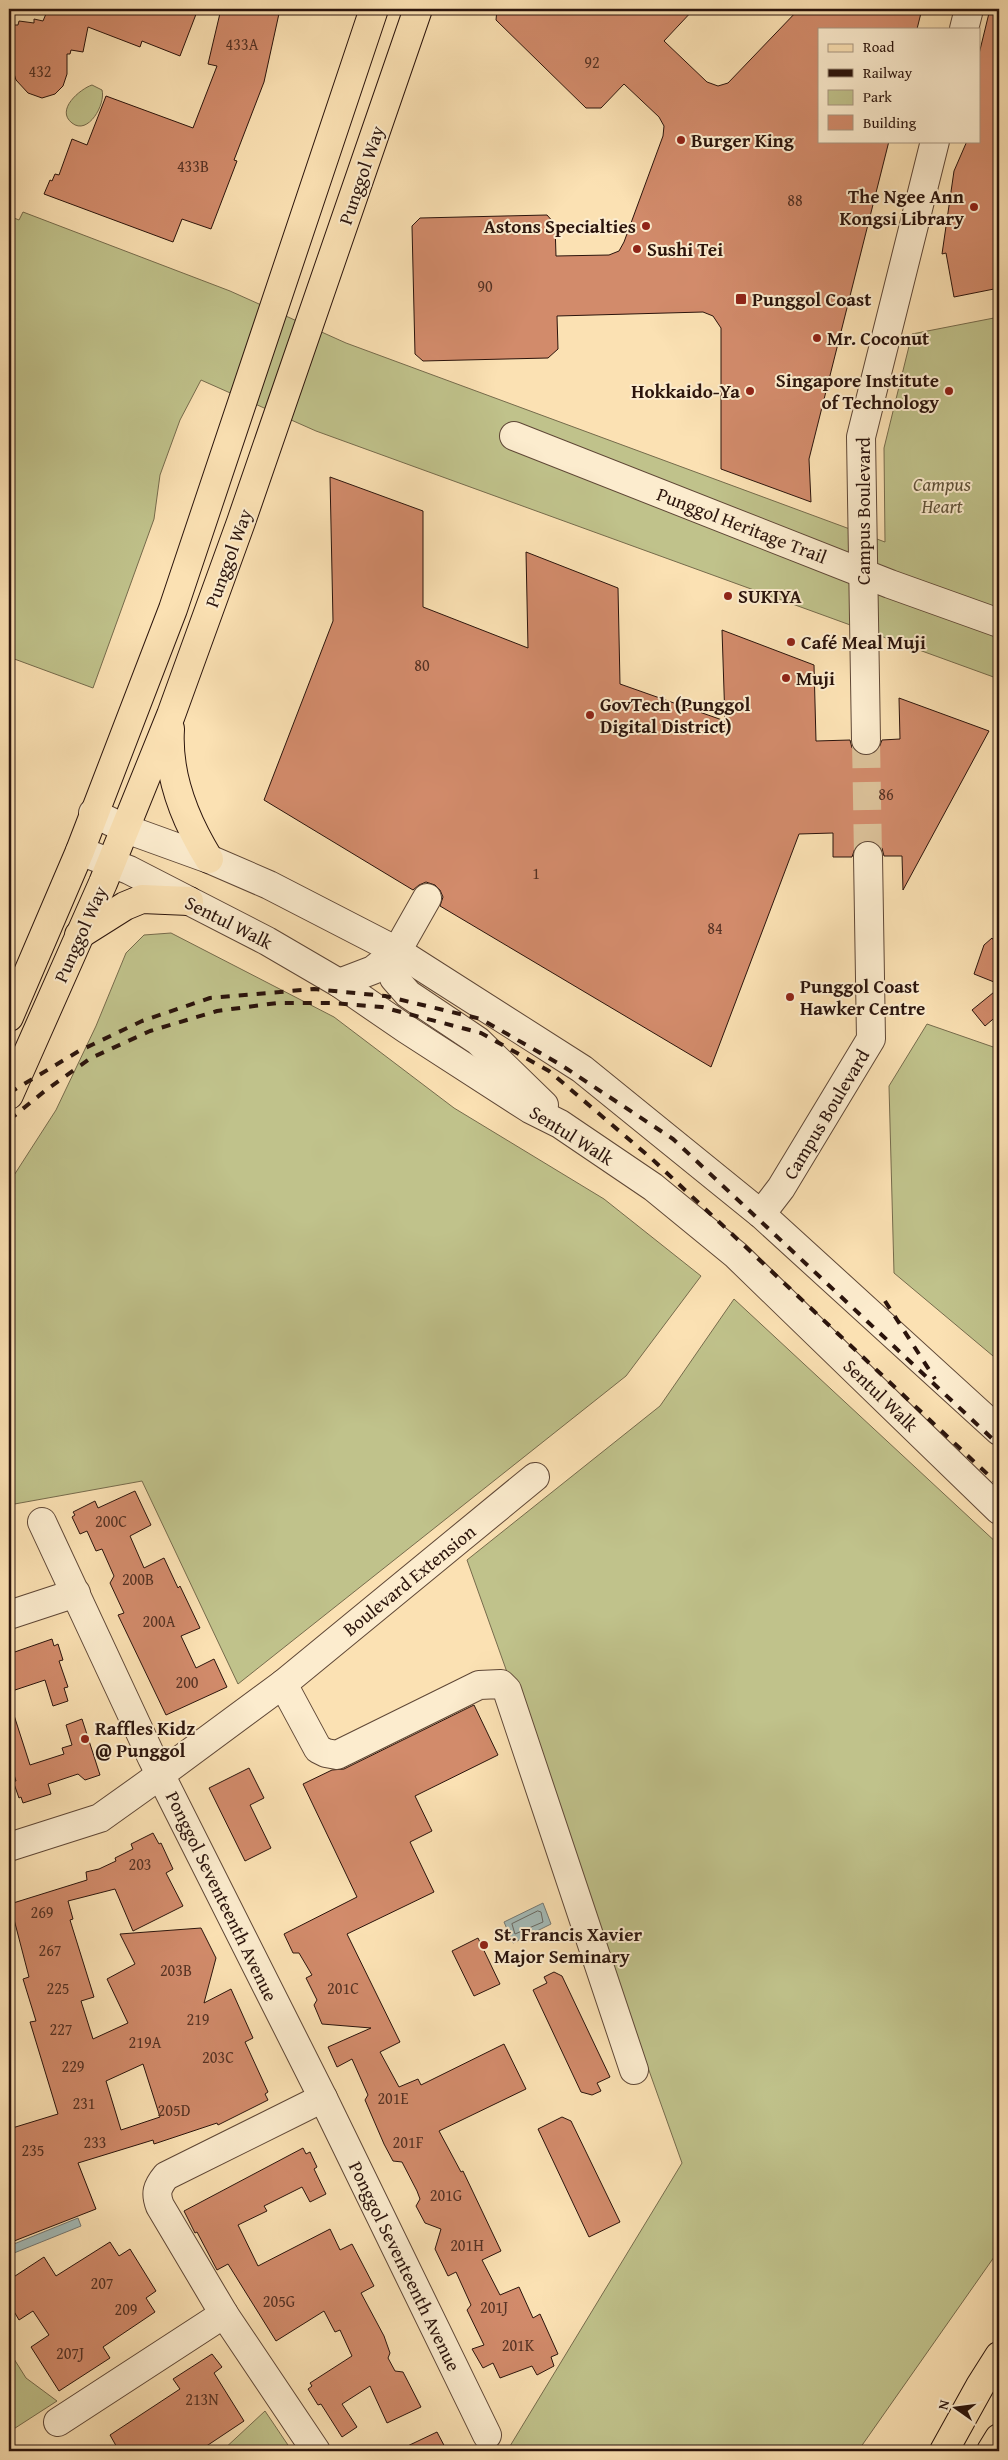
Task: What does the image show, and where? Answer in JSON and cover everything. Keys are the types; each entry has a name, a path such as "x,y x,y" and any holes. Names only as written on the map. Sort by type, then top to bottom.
{"main road":[{"name":"Punggol Way","path":"9,1017 80,851 173,609 374,9"},
{"name":"Punggol Way","path":"9,1095 112,863 171,715 272,432 418,9"},
{"path":"171,715 168,754 190,828 209,859"},
{"path":"79,936 125,906 142,899 189,901"},
{"path":"944,2451 999,2356"},
{"path":"991,2451 999,2438"}],"street":[{"path":"964,28 969,9"},
{"name":"Campus Boulevard","path":"866,740 861,437 935,142"},
{"name":"Punggol Heritage Trail","path":"514,436 890,584 999,623"},
{"path":"93,813 126,829 209,859 269,885 397,951 582,1069 761,1214 999,1431"},
{"name":"Sentul Walk","path":"80,851 112,863 189,901 267,941 339,982 406,1029 522,1104 560,1124 653,1187 736,1255 999,1510"},
{"name":"Campus Boulevard","path":"761,1214 781,1188 871,1039 868,856"},
{"path":"339,982 374,970 397,951 427,898"},
{"path":"397,951 394,978 408,994 478,1041 533,1092 560,1124"},
{"name":"Boulevard Extension","path":"283,1684 535,1477"},
{"name":"Ponggol Seventeenth Avenue","path":"42,1522 161,1775 323,2098 487,2435"},
{"path":"9,1615 76,1594"},
{"path":"283,1684 318,1749 337,1755 479,1684 501,1684 508,1690 634,2070"},
{"name":"Ponggol Seventeenth Avenue","path":"9,1847 100,1818 283,1684"},
{"path":"316,2451 224,2314 160,2206 161,2186 323,2098"},
{"path":"58,2422 224,2314"}],"green space":[{"path":"92,85 102,90 101,103 95,117 90,122 78,126 67,118 68,106 76,95"},
{"name":"Campus Heart","path":"23,212 230,291 346,343 885,542 884,448 912,334 999,317 999,679 316,431 201,380 180,420 160,475 154,519 93,688 9,657 9,216 19,220"},
{"path":"171,933 334,1017 454,1108 604,1199 701,1276 626,1376 238,1684 142,1481 9,1505 9,1183 56,1110 96,1026 126,953 144,935"},
{"path":"927,1024 999,1049 999,1361 894,1273 889,1086"},
{"path":"734,1299 999,1545 999,2250 858,2451 507,2451 682,2163 467,1560 660,1406"},
{"path":"9,2351 26,2378 57,2401 9,2432"},
{"path":"265,2411 292,2451 222,2451"}],"water":[{"path":"543,1903 551,1924 513,1943 504,1922"},
{"path":"78,2218 81,2226 9,2255 9,2246"}],"building":[{"path":"48,9 198,9 180,56 142,41 140,47 88,27 83,52 71,50 70,54 67,54 67,74 63,86 55,94 42,98 28,93 16,80 9,58 9,39 11,25 18,25 19,21 34,23 34,19 43,21"},
{"path":"221,9 280,9 264,82 234,160 237,161 211,229 182,219 173,242 44,194 50,180 52,181 55,174 59,175 72,139 87,145 106,96 193,128 217,66 208,64"},
{"path":"497,9 694,9 664,41 707,82 718,86 728,83 799,9 922,9 917,28 818,28 818,142 889,142 809,459 811,502 721,469 721,328 713,316 703,312 557,316 558,349 548,358 423,361 415,354 412,226 420,218 547,215 555,224 556,256 609,255 619,251 624,242 663,136 664,126 659,117 624,84 601,108 586,108 496,20"},
{"name":"The Ngee Ann Kongsi Library","path":"990,9 999,9 999,288 954,297 946,253 942,254 954,171 967,142 980,142 980,50"},
{"path":"330,477 423,511 423,607 528,648 526,552 618,588 620,684 725,721 722,630 814,665 816,741 850,740 852,748 858,753 866,756 874,754 882,740 900,739 899,698 989,731 903,890 902,856 884,856 882,848 876,843 867,840 860,842 855,848 852,857 833,857 833,833 799,834 711,1067 440,906 443,897 435,885 426,882 413,890 264,800 333,621"},
{"path":"992,938 999,947 999,984 974,974 984,945"},
{"path":"999,988 999,1014 985,1026 972,1010"},
{"path":"135,1491 151,1525 130,1536 144,1568 164,1558 200,1628 181,1636 196,1668 214,1659 227,1687 166,1715 118,1615 124,1613 110,1583 114,1576 102,1549 96,1551 87,1531 80,1534 72,1517 75,1515 73,1512 95,1501 98,1508"},
{"path":"52,1639 54,1646 58,1644 63,1660 59,1661 68,1687 64,1688 68,1701 53,1706 45,1680 9,1692 9,1654"},
{"path":"474,1705 498,1755 415,1796 432,1831 410,1842 434,1892 347,1934 400,2042 380,2052 399,2087 418,2079 421,2085 504,2044 526,2089 439,2131 461,2172 463,2171 501,2251 482,2260 500,2295 519,2287 533,2318 540,2314 558,2354 551,2357 554,2366 537,2375 532,2366 500,2378 493,2363 483,2368 472,2349 484,2345 467,2310 471,2305 456,2272 448,2276 435,2249 441,2229 425,2223 416,2206 420,2199 417,2191 402,2162 393,2161 384,2144 365,2100 368,2095 352,2059 337,2067 328,2047 371,2028 322,2024 314,2005 317,2000 306,1978 312,1975 299,1953 293,1953 284,1934 357,1897 303,1784 332,1770 344,1769"},
{"path":"9,1709 12,1709 30,1765 64,1754 62,1748 72,1745 66,1725 82,1719 100,1775 85,1780 78,1774 48,1784 51,1794 23,1803 21,1797 19,1798 13,1781 16,1781 9,1759"},
{"path":"249,1768 264,1798 250,1805 271,1848 245,1861 209,1788"},
{"path":"153,1833 159,1844 161,1843 173,1869 166,1873 183,1906 133,1931 115,1889 68,1901 73,1919 70,1920 94,1997 81,2001 93,2039 128,2023 107,1979 135,1964 120,1934 201,1928 216,1958 204,2003 231,1989 253,2038 245,2042 268,2092 265,2094 268,2100 218,2125 217,2123 154,2144 153,2140 78,2163 96,2209 9,2243 9,2129 58,2114 30,2022 36,2021 23,1979 29,1977 10,1904 87,1880 86,1872 99,1869 116,1861 115,1858 133,1849 131,1844","holes":["143,2064 160,2117 121,2130 106,2081"]},
{"path":"478,1938 500,1984 474,1996 452,1951"},
{"path":"554,1972 562,1976 610,2077 597,2083 601,2091 592,2095 581,2092 533,1990 547,1983 544,1977"},
{"path":"562,2117 571,2121 620,2222 589,2237 538,2129"},
{"path":"303,2148 306,2154 310,2152 317,2167 314,2169 326,2194 310,2202 302,2187 264,2206 267,2211 238,2225 258,2266 330,2229 340,2250 352,2244 374,2286 361,2293 384,2336 390,2353 388,2358 395,2371 403,2372 421,2407 387,2423 370,2386 342,2404 357,2427 342,2437 321,2404 318,2405 308,2389 312,2386 310,2383 352,2356 340,2330 335,2332 324,2311 276,2341 228,2264 217,2270 184,2211"},
{"path":"110,2242 119,2256 130,2249 156,2291 146,2298 155,2312 103,2347 110,2358 59,2391 31,2347 49,2335 33,2311 19,2320 9,2303 9,2280 44,2257 56,2276"},
{"path":"212,2354 222,2367 214,2373 244,2421 199,2451 119,2451 110,2435 180,2389 173,2379"},
{"path":"437,2432 447,2451 397,2451"}],"tunnel":[{"path":"866,740 868,856"}],"railway":[{"path":"9,1093 79,1051 142,1021 210,998 314,989 385,996 481,1019 561,1065 673,1139 999,1445"},
{"path":"9,1120 46,1090 91,1058 150,1031 217,1011 277,1003 333,1003 382,1007 481,1033 549,1071 652,1159 999,1485"},
{"path":"885,1301 935,1379"}],"place":[{"name":"Burger King","path":"681,140"},
{"name":"The Ngee Ann Kongsi Library","path":"974,207"},
{"name":"Astons Specialties","path":"646,226"},
{"name":"Sushi Tei","path":"637,249"},
{"name":"Punggol Coast","path":"741,299"},
{"name":"Mr. Coconut","path":"817,338"},
{"name":"Hokkaido-Ya","path":"750,391"},
{"name":"Singapore Institute of Technology","path":"949,391"},
{"name":"SUKIYA","path":"728,596"},
{"name":"Café Meal Muji","path":"791,642"},
{"name":"Muji","path":"786,678"},
{"name":"GovTech (Punggol Digital District)","path":"590,715"},
{"name":"Punggol Coast Hawker Centre","path":"790,997"},
{"name":"Raffles Kidz @ Punggol","path":"85,1739"},
{"name":"St. Francis Xavier Major Seminary","path":"484,1945"}]}
